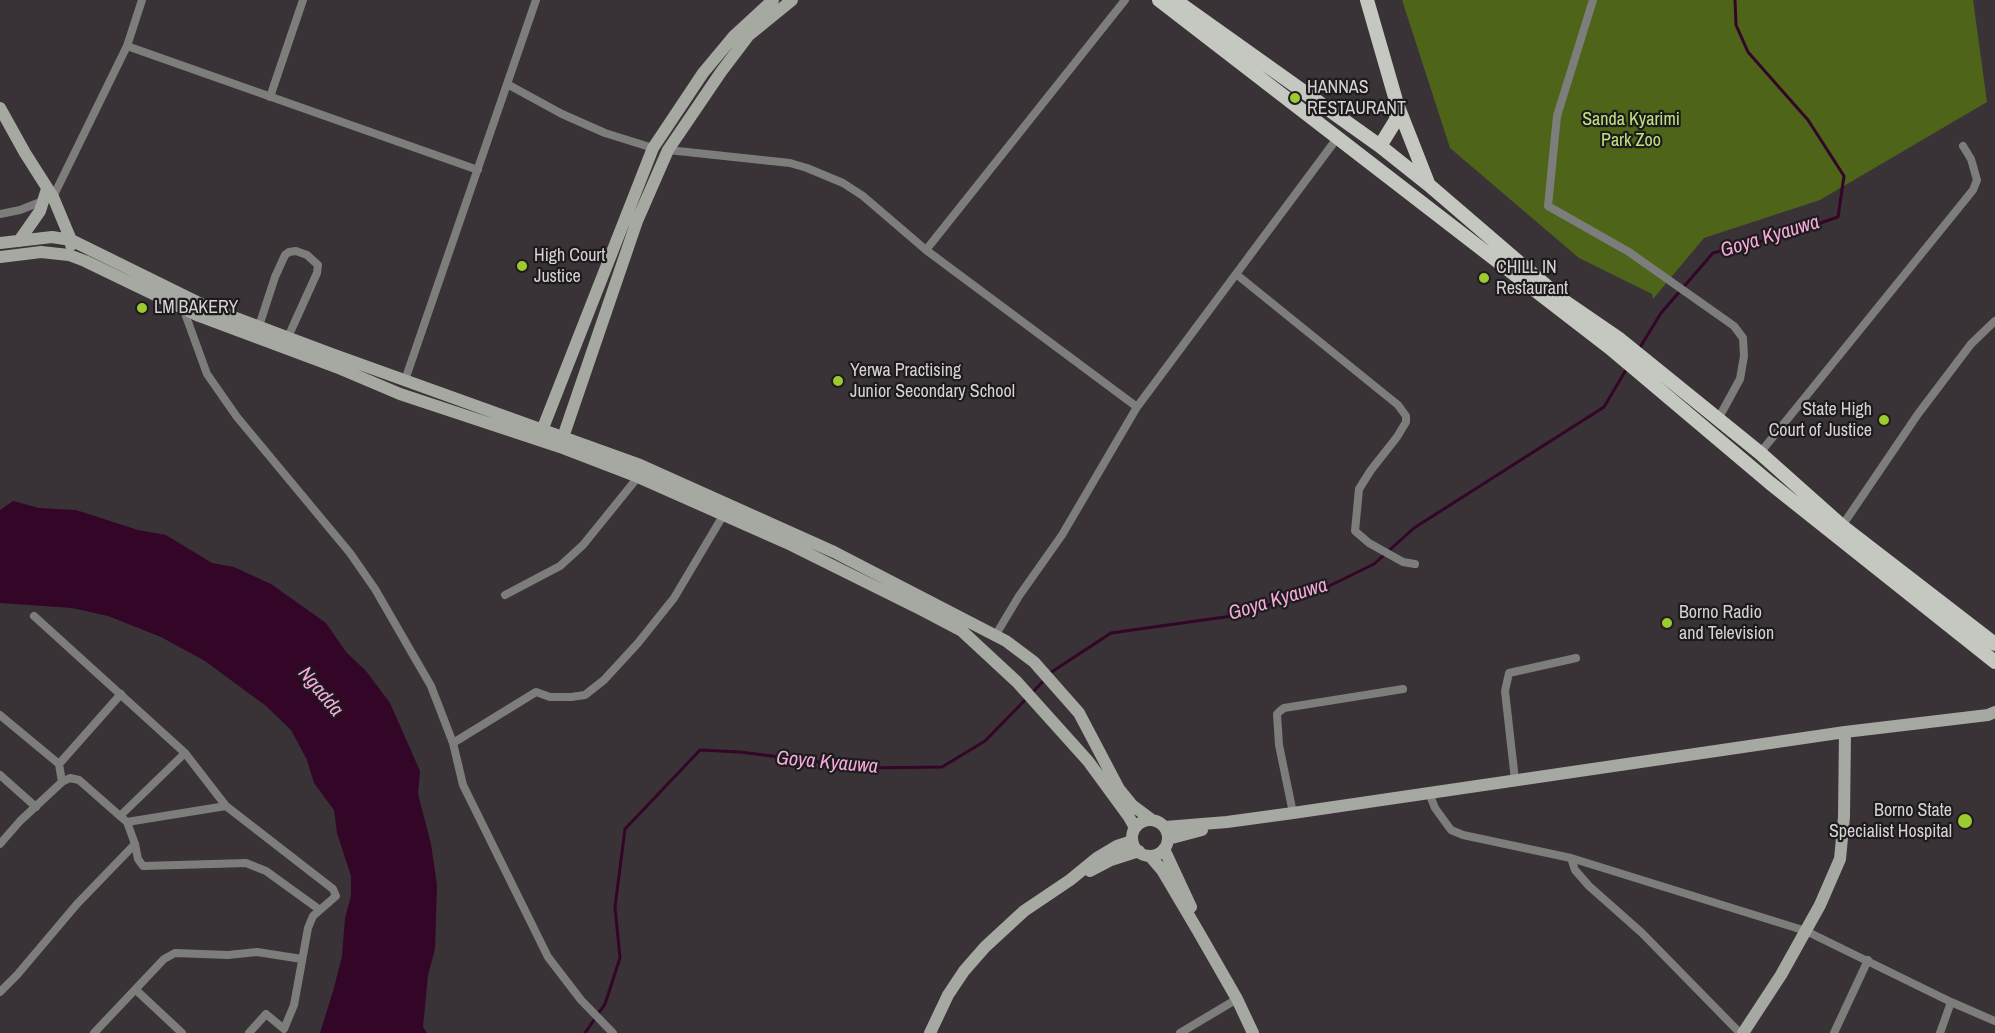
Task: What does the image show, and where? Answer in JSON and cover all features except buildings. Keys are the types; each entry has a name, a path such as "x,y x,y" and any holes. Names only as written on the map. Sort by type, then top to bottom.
{"main road":[{"path":"540,436 653,148 703,73 733,37 773,0"},
{"path":"561,442 637,221 668,150 720,72 749,35 792,0"},
{"path":"1159,0 1614,343"},
{"path":"1175,0 1380,146 1429,185 1683,400 1770,483 1995,662"},
{"path":"1367,0 1397,104 1429,185"},
{"path":"1380,146 1396,120 1397,104"},
{"path":"0,108 71,240 69,255"},
{"path":"18,241 34,222 48,196"},
{"path":"0,243 52,237 71,240 207,307 405,380 540,436"},
{"path":"0,257 41,252 69,255 119,276 199,316 400,394 640,465 824,547 994,636 1035,662 1074,705 1119,789 1132,805 1152,820 1159,822 1198,931"},
{"path":"1683,400 1717,421 1760,453 1842,526 1995,644"},
{"path":"561,442 724,514 962,631 1017,681 1088,761 1129,817 1139,844 1162,870 1237,999 1252,1033"},
{"path":"930,1033 948,995 964,971 985,947 1024,911 1117,846 1139,844 1158,854 1166,838 1227,822 1993,711"},
{"path":"1742,1033 1781,975 1806,931 1840,860 1844,817 1845,732"},
{"path":"1139,844 1142,822 1152,820"}],"street":[{"path":"0,214 48,196 127,46 142,0"},
{"path":"270,97 303,0"},
{"path":"405,380 536,0"},
{"path":"926,250 1125,0"},
{"path":"1593,0 1557,116 1548,206 1629,252 1734,326 1743,338 1744,356 1740,379 1717,421"},
{"path":"127,46 478,170"},
{"path":"507,84 562,114 605,133 653,148"},
{"path":"994,636 1062,534 1137,407 1338,137"},
{"path":"1760,453 1973,190 1977,180 1971,159 1963,146"},
{"path":"668,150 790,163 843,183 863,196 926,250 1137,407"},
{"path":"258,326 285,255 296,251 308,255 318,265 317,273 288,337"},
{"path":"1236,273 1398,405 1406,416 1406,422 1397,437 1359,489 1355,531 1370,543 1403,562 1414,564"},
{"path":"183,308 207,374 237,417 350,553 375,589 431,686 453,743 463,785 548,957 581,1000 613,1033"},
{"path":"1842,526 1918,414 1971,344 1995,321"},
{"path":"505,594 560,566 583,545 638,477"},
{"path":"453,743 536,692 550,697 585,695 604,680 674,598 724,514"},
{"path":"34,616 185,753 226,806 333,889 336,896 313,916 308,928 294,1005 284,1029 266,1014 249,1033"},
{"path":"1515,780 1505,691 1509,673 1576,658"},
{"path":"1293,813 1279,745 1277,714 1284,708 1403,689"},
{"path":"59,764 121,694"},
{"path":"0,715 59,764 62,782"},
{"path":"123,819 185,753"},
{"path":"0,775 36,807"},
{"path":"0,844 20,821 62,782 70,778 79,780 123,819 135,844 138,859 143,866 246,863 257,866 320,910"},
{"path":"1430,793 1435,808 1451,830 1463,835 1571,858 1806,931 1995,1021"},
{"path":"123,819 226,806"},
{"path":"0,992 77,904 135,844"},
{"path":"1571,858 1575,870 1590,886 1642,933 1742,1033"},
{"path":"94,1033 164,958 175,953 228,955 257,952 302,959"},
{"path":"1834,1033 1868,960"},
{"path":"136,990 182,1033"},
{"path":"1180,1033 1237,999"},
{"path":"1940,1033 1951,1002"}],"green space":[{"name":"Sanda Kyarimi Park Zoo","path":"1402,0 1973,0 1987,102 1820,200 1704,238 1653,299 1652,294 1579,258 1450,148"}],"water":[{"name":"Ngadda","path":"13,501 39,508 76,510 138,530 166,535 212,563 234,567 271,584 326,623 346,652 366,671 390,703 420,771 418,794 431,844 437,885 435,949 428,975 423,1027 427,1033 320,1033 342,956 345,918 351,896 351,876 337,833 334,810 314,783 307,760 291,730 266,706 205,661 161,637 108,616 72,608 0,603 0,510"}],"waterway":[{"name":"Goya Kyauwa","path":"1639,349 1661,313 1713,253 1782,236 1838,217 1844,176 1808,120 1748,52 1736,25 1735,0"},
{"name":"Goya Kyauwa","path":"1050,673 1111,633 1232,616 1325,588 1374,564 1414,528 1604,407 1627,368"},
{"name":"Goya Kyauwa","path":"1032,693 1046,678"},
{"name":"Goya Kyauwa","path":"585,1033 605,1004 620,958 615,907 625,829 700,750 740,752 866,768 942,767 985,741 1027,698"}],"place":[{"name":"HANNAS RESTAURANT","path":"1295,98"},
{"name":"High Court Justice","path":"522,266"},
{"name":"CHILL IN Restaurant","path":"1484,278"},
{"name":"LM BAKERY","path":"142,308"},
{"name":"Yerwa Practising Junior Secondary School","path":"838,381"},
{"name":"State High Court of Justice","path":"1884,420"},
{"name":"Borno Radio and Television","path":"1667,623"},
{"name":"Borno State Specialist Hospital","path":"1965,821"}]}
